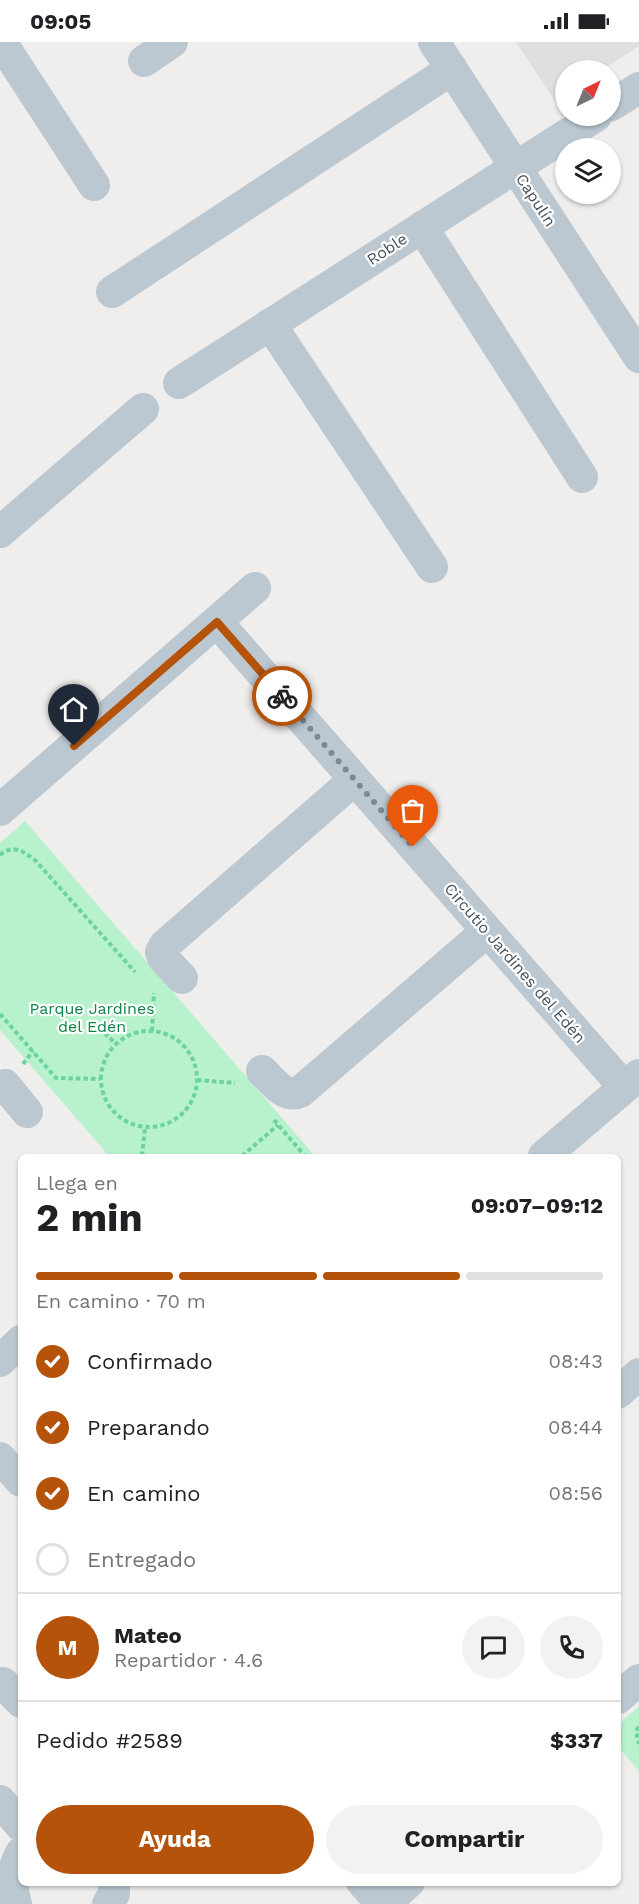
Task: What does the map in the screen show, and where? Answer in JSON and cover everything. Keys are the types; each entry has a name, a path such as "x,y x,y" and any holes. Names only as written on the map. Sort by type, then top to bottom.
{"street":[{"path":"1,42 94,185"},
{"path":"144,61 172,42"},
{"name":"Capulín","path":"434,42 639,357"},
{"path":"112,292 452,69"},
{"path":"621,99 639,88"},
{"name":"Roble","path":"179,383 580,126"},
{"path":"422,227 582,477"},
{"path":"270,324 432,567"},
{"path":"0,531 143,408"},
{"path":"0,810 255,588"},
{"name":"Circutio Jardines del Edén","path":"217,622 487,931 632,1081"},
{"path":"182,978 163,958 161,952 165,945 354,780"},
{"path":"262,1071 286,1093 293,1095 300,1092 487,931"},
{"path":"546,1154 632,1081"},
{"path":"0,1089 5,1085 27,1112"},
{"path":"0,1361 18,1344"},
{"path":"621,1390 639,1374"},
{"path":"0,1458 18,1478"},
{"path":"621,1695 639,1680"},
{"path":"0,1686 3,1683 18,1699"},
{"path":"0,1801 18,1822"},
{"path":"16,1904 11,1888 13,1870 18,1859"},
{"path":"108,1904 114,1894 114,1886"},
{"path":"366,1886 383,1904 404,1886"}],"path":[{"path":"0,855 7,849 20,849 35,860 139,976"},
{"path":"147,985 154,993 152,1031"},
{"path":"0,1014 57,1078 100,1079"},
{"path":"99,1028 115,1043"},
{"path":"144,1030 152,1031 176,1038 187,1049 195,1064 197,1080 195,1095 187,1109 175,1120 161,1126 145,1128 130,1124 116,1115 106,1103 100,1087 100,1071 105,1056 115,1043 129,1034 144,1030"},
{"path":"244,1154 278,1125"},
{"path":"142,1154 145,1128"},
{"path":"639,1727 636,1731 639,1744"}],"shaded area":[{"path":"516,42 639,42 639,46 617,60 555,60 555,101"}],"green space":[{"name":"Parque Jardines del Edén","path":"25,821 313,1154 107,1154 0,1030 0,843"},
{"path":"639,1706 639,1771 621,1750 621,1722"}],"way so far":[{"path":"282,696 413,847"}],"route":[{"path":"74,746 217,622 282,696"}]}
